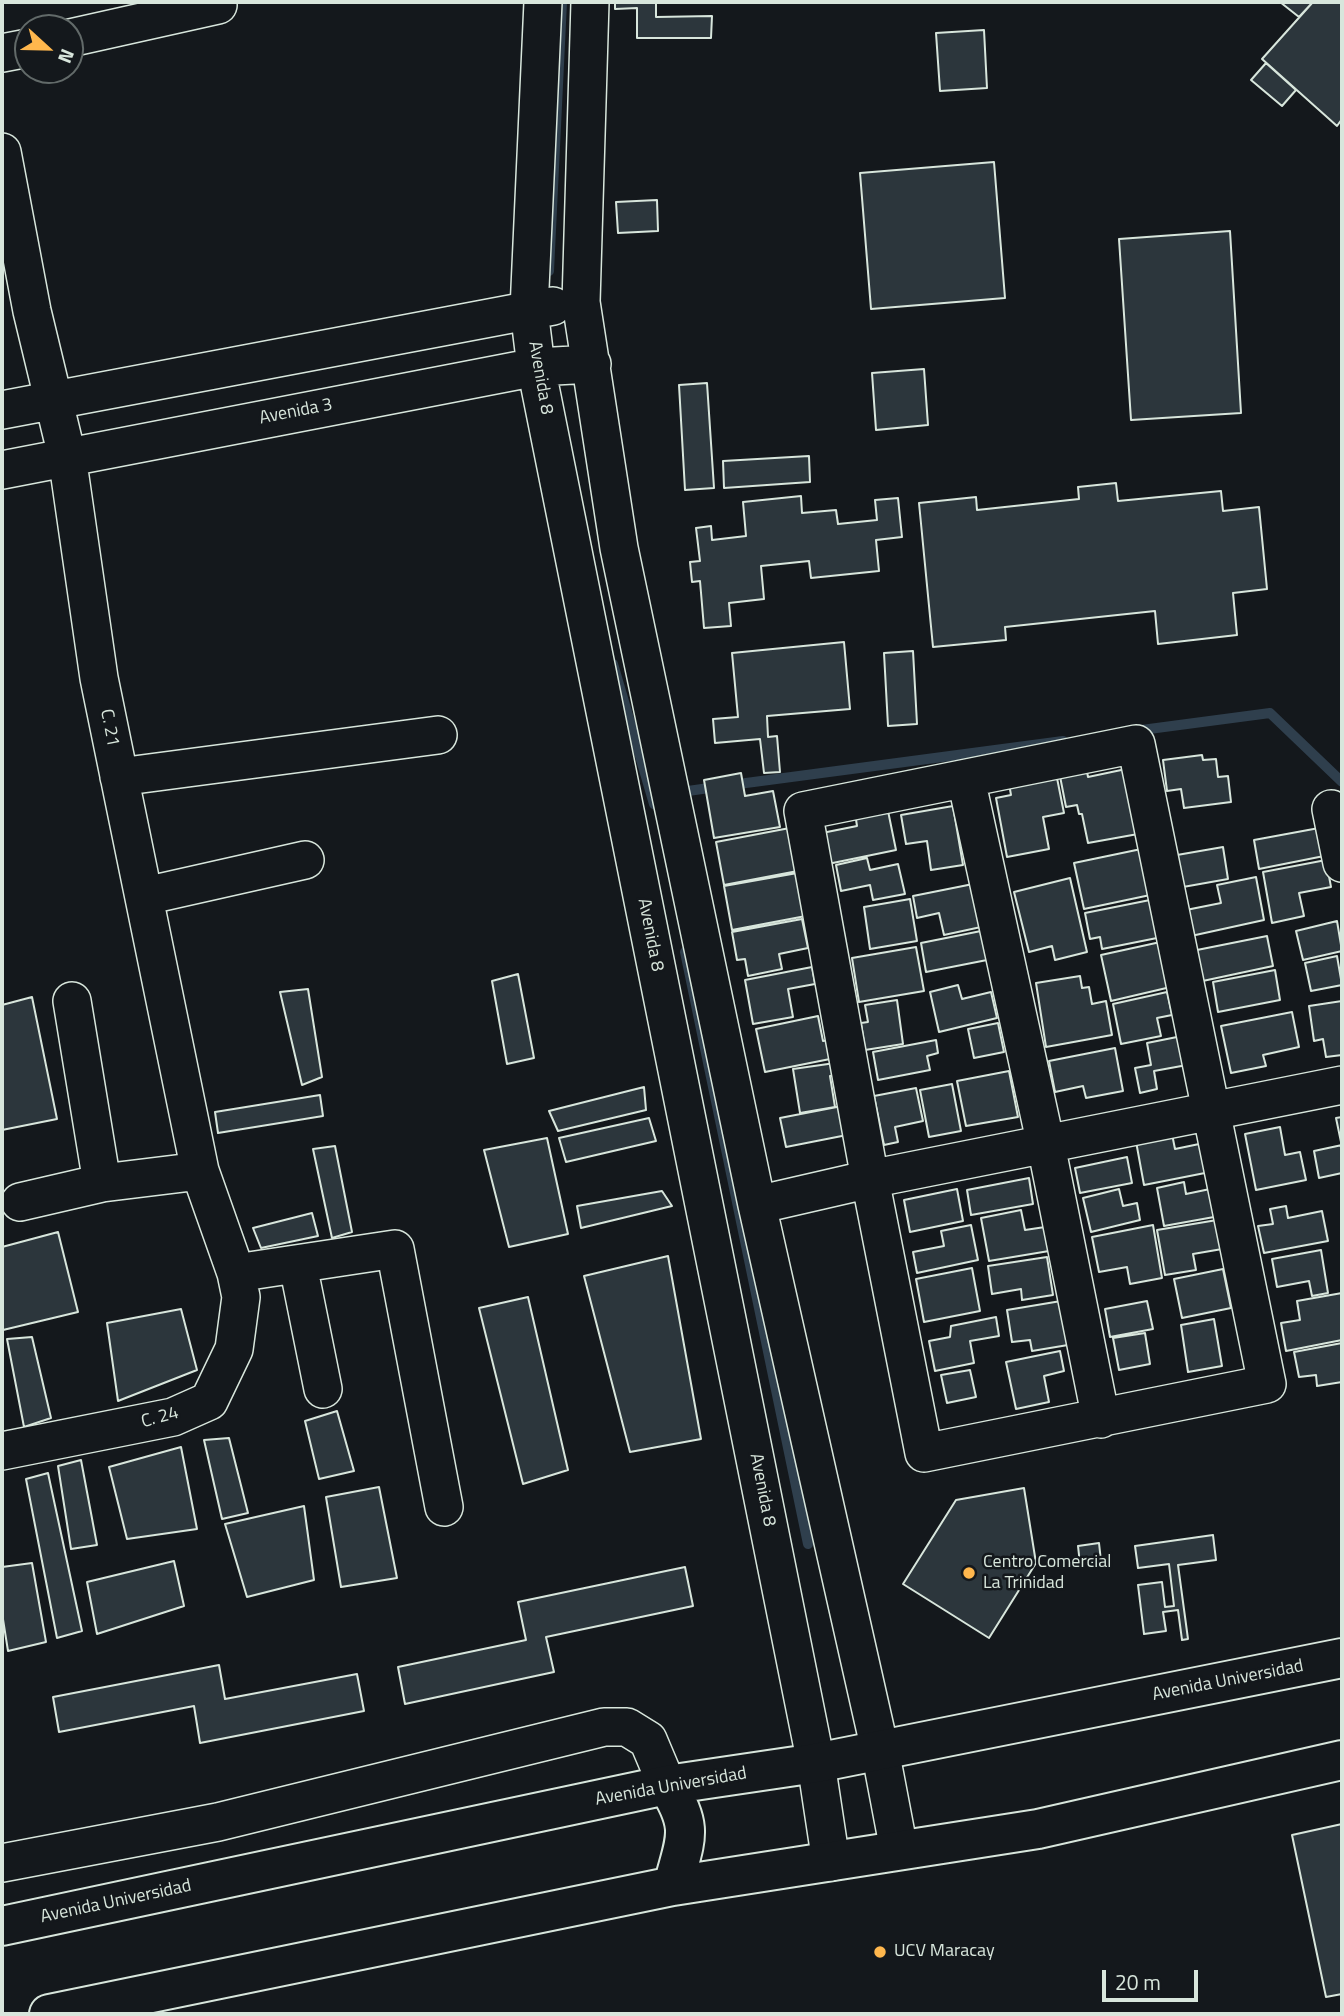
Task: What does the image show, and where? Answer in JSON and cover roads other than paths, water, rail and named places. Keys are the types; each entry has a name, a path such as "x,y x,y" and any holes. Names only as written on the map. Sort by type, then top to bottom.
{"main road":[{"name":"Avenida Universidad","path":"2,1926 667,1785 816,1763 1342,1658"},
{"path":"49,2014 673,1886 1038,1829 1342,1760"},
{"path":"667,1785 680,1806 687,1830 673,1886"}],"street":[{"name":"Avenida 8","path":"543,2 529,310 536,367 816,1763 831,1862"},
{"path":"590,2 581,302 619,548 757,1205 880,1750 899,1850"},
{"path":"84,35 218,5"},
{"name":"C. 21","path":"2,152 17,313 55,399 68,456 99,678 119,777 201,1171 239,1285"},
{"path":"2,410 581,302"},
{"name":"Avenida 3","path":"2,470 536,367 592,364"},
{"path":"119,777 438,735"},
{"path":"1136,744 1267,1384 924,1453 870,1180 803,811 965,779 1136,744"},
{"path":"965,779 1046,1145 1101,1419"},
{"path":"1331,809 1342,863"},
{"path":"145,895 305,860"},
{"path":"72,1001 102,1183"},
{"path":"757,1205 1342,1085"},
{"path":"20,1202 102,1183 201,1171"},
{"path":"239,1285 298,1265 395,1249 444,1507"},
{"path":"298,1265 323,1389"},
{"name":"C. 24","path":"2,1451 173,1417 209,1401 234,1349 239,1285"},
{"path":"2,1863 218,1822 604,1727 627,1727 648,1740 667,1785"}],"waterway":[{"path":"549,271 562,2"},
{"path":"613,664 654,804"},
{"path":"1134,731 1270,713 1342,782"},
{"path":"731,785 1063,741"},
{"path":"688,791 716,787"},
{"path":"685,952 808,1544"}],"place":[{"name":"Centro Comercial La Trinidad","path":"969,1573"},
{"name":"UCV Maracay","path":"880,1952"}]}
